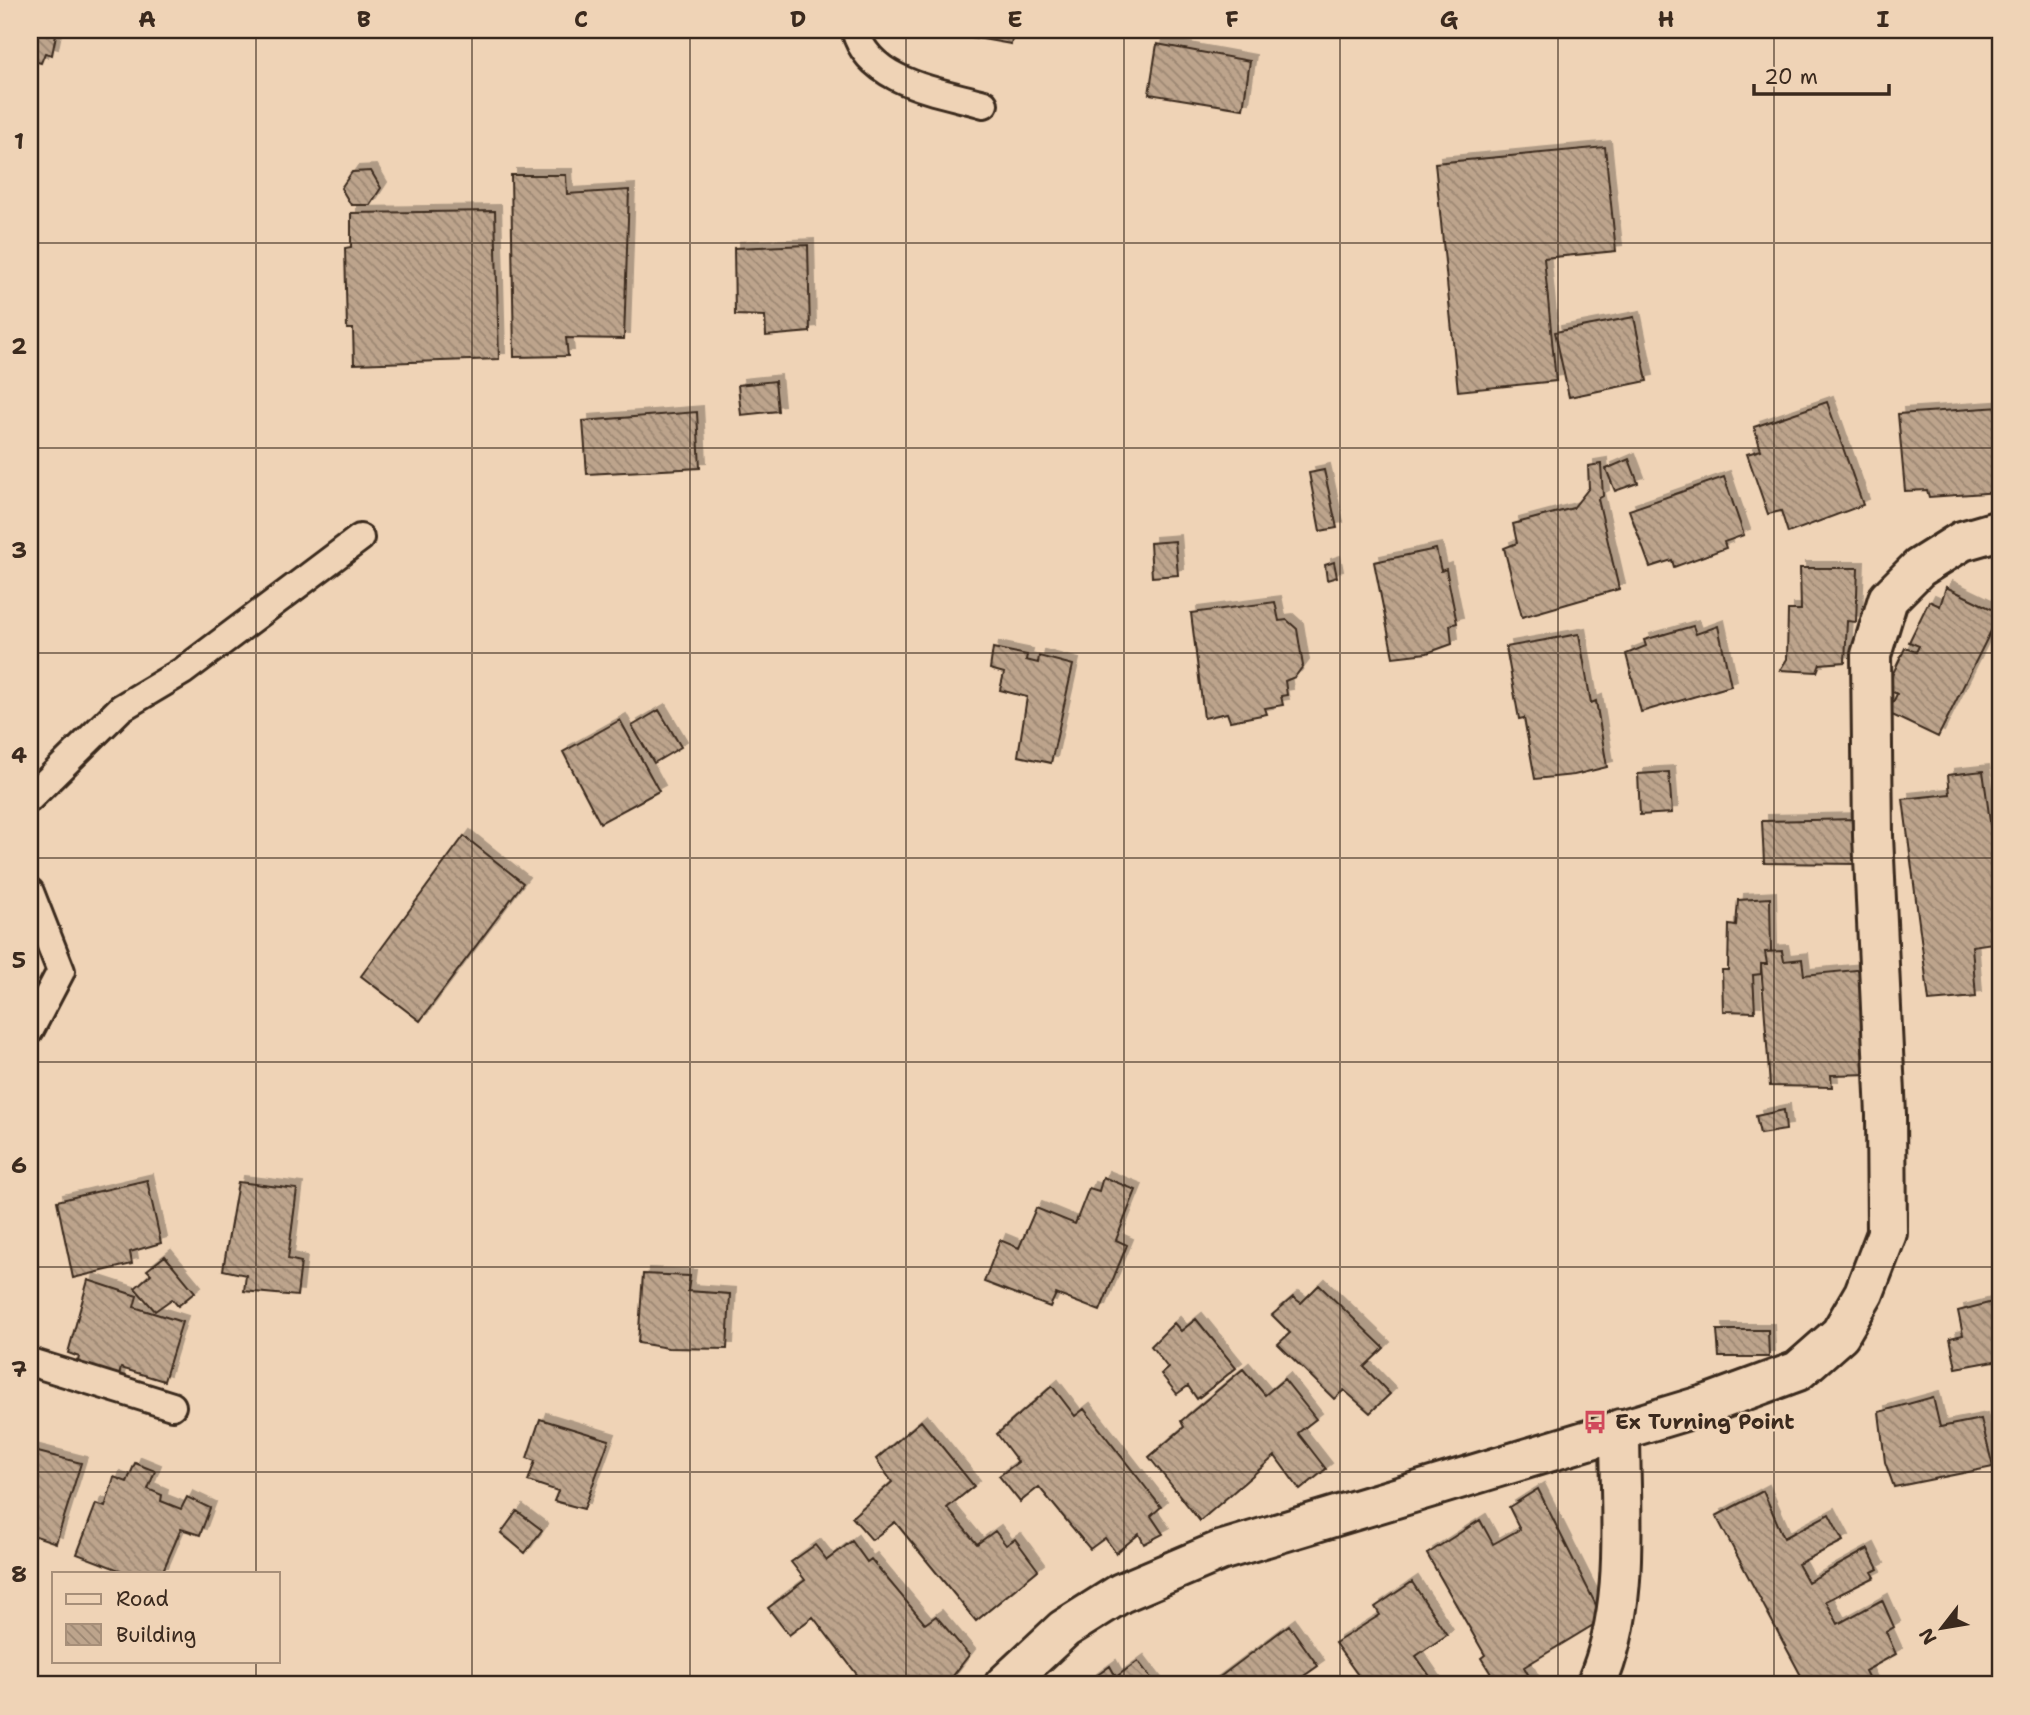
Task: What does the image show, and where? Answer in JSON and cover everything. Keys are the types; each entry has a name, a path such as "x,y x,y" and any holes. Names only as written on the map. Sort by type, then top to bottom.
{"street":[{"path":"1004,1685 1064,1629 1121,1593 1220,1551 1711,1403 1798,1371 1840,1334 1864,1293 1888,1233 1886,1115 1873,836 1871,655 1888,599 1919,568 1962,541 2000,530"},
{"path":"1597,1685 1609,1658 1620,1598 1620,1429"}],"lane":[{"path":"855,30 875,66 906,81 984,104"},
{"path":"30,798 121,708 183,671 360,538"},
{"path":"30,892 61,971 30,1030"},
{"path":"30,1362 172,1406"}],"building":[{"path":"30,30 57,30 52,55 45,53 41,63 30,60"},
{"path":"932,30 1014,30 1011,44"},
{"path":"1157,44 1250,61 1243,109 1149,94"},
{"path":"1605,147 1616,251 1544,258 1556,381 1458,391 1435,163"},
{"path":"371,171 381,188 370,205 351,205 341,188 352,172"},
{"path":"511,175 566,175 567,194 629,190 624,339 566,338 568,356 514,357"},
{"path":"495,211 499,359 354,364 353,329 347,329 345,248 351,247 351,213"},
{"path":"808,245 810,332 766,336 765,316 735,315 734,248"},
{"path":"1634,317 1647,381 1569,397 1555,332"},
{"path":"775,381 778,411 741,415 738,385"},
{"path":"1827,402 1863,505 1788,533 1781,511 1768,514 1747,454 1761,450 1754,427"},
{"path":"2000,407 1999,492 1929,497 1927,490 1905,491 1898,414"},
{"path":"697,412 700,468 587,474 583,421"},
{"path":"1629,459 1638,483 1615,491 1606,469"},
{"path":"1601,464 1603,496 1598,499 1619,589 1522,617 1504,548 1517,543 1513,524 1573,508 1589,488 1588,466"},
{"path":"1324,470 1337,528 1320,531 1309,473"},
{"path":"1724,477 1744,535 1724,542 1726,548 1674,567 1672,560 1650,567 1629,510"},
{"path":"1175,541 1178,575 1152,577 1150,543"},
{"path":"1436,549 1441,571 1446,569 1457,623 1450,625 1452,644 1427,653 1393,657 1374,562"},
{"path":"1334,562 1337,577 1327,580 1325,565"},
{"path":"1800,568 1858,568 1856,622 1847,621 1845,662 1820,664 1817,672 1780,670 1787,659 1788,610 1801,610"},
{"path":"1946,587 2000,613 1938,737 1888,713 1897,694 1886,688 1905,648 1916,652 1919,646 1909,642 1929,601 1940,606"},
{"path":"1275,602 1279,621 1287,620 1297,629 1303,666 1295,677 1285,681 1287,695 1281,696 1283,705 1265,708 1267,714 1230,721 1227,713 1204,718 1191,613"},
{"path":"1693,626 1696,634 1718,626 1731,686 1641,712 1626,654 1646,646 1644,640"},
{"path":"1579,634 1591,703 1596,701 1607,767 1574,775 1535,779 1524,718 1519,719 1506,647"},
{"path":"993,648 1027,655 1026,660 1038,663 1039,656 1073,665 1051,763 1018,756 1027,697 1000,690 1004,673 990,669"},
{"path":"659,710 681,747 654,763 632,726"},
{"path":"620,720 659,791 600,823 563,752"},
{"path":"1983,771 1992,836 2000,835 2000,889 1994,889 1997,919 2000,918 2000,942 1972,946 1976,997 1929,1001 1903,799 1950,794 1948,775"},
{"path":"1669,772 1672,813 1640,815 1638,774"},
{"path":"1856,819 1857,864 1764,863 1762,821"},
{"path":"464,836 523,883 420,1021 361,976"},
{"path":"1770,898 1771,952 1765,952 1767,964 1761,964 1761,974 1753,975 1755,1012 1723,1011 1722,970 1728,970 1729,925 1736,926 1738,900"},
{"path":"1782,951 1784,961 1802,959 1804,975 1866,969 1872,1074 1831,1075 1832,1087 1770,1086 1761,964 1767,964 1765,952"},
{"path":"1784,1110 1786,1130 1760,1134 1756,1116"},
{"path":"1103,1177 1136,1190 1116,1240 1127,1245 1100,1311 1056,1294 1050,1307 984,1282 1000,1240 1019,1248 1036,1208 1075,1224 1089,1188 1099,1191"},
{"path":"147,1180 161,1243 130,1252 132,1264 73,1278 57,1201"},
{"path":"238,1182 297,1189 288,1259 301,1262 297,1296 244,1291 246,1275 223,1270"},
{"path":"165,1256 195,1292 178,1306 172,1299 155,1311 135,1288 151,1274 147,1270"},
{"path":"643,1274 690,1276 688,1291 730,1294 727,1349 668,1348 638,1343"},
{"path":"88,1280 137,1296 134,1307 182,1322 164,1381 121,1368 118,1380 76,1368 79,1357 68,1353"},
{"path":"1319,1285 1384,1348 1364,1367 1390,1394 1370,1413 1344,1390 1334,1399 1278,1344 1290,1333 1272,1315 1293,1297 1301,1303"},
{"path":"2000,1300 2000,1360 1956,1368 1950,1338 1963,1335 1958,1311"},
{"path":"1196,1319 1236,1368 1197,1399 1188,1386 1177,1394 1161,1374 1168,1368 1151,1346 1174,1323 1181,1331"},
{"path":"1717,1330 1768,1330 1769,1357 1719,1357"},
{"path":"1243,1369 1265,1395 1284,1379 1316,1419 1298,1433 1326,1469 1300,1490 1275,1456 1200,1521 1149,1457 1184,1427 1181,1421"},
{"path":"1052,1386 1075,1416 1084,1409 1161,1507 1151,1516 1163,1534 1144,1544 1139,1534 1116,1553 1105,1538 1090,1549 1039,1487 1020,1502 999,1476 1018,1462 997,1434"},
{"path":"1933,1397 1940,1427 1981,1419 1993,1467 1894,1487 1885,1462 1879,1412"},
{"path":"540,1419 609,1440 584,1509 554,1501 558,1491 528,1481 535,1461 527,1458"},
{"path":"921,1421 974,1486 947,1508 977,1544 995,1531 1006,1545 1015,1539 1038,1570 976,1621 895,1522 872,1540 852,1517 892,1482 876,1459"},
{"path":"30,1450 81,1463 56,1543 30,1534"},
{"path":"135,1463 155,1471 148,1489 162,1495 161,1501 181,1509 187,1497 210,1508 200,1535 181,1529 162,1572 124,1572 77,1554 96,1504 105,1507 114,1477 127,1482"},
{"path":"1538,1489 1603,1619 1524,1667 1534,1685 1498,1685 1481,1658 1485,1655 1427,1554 1480,1520 1493,1544 1520,1529 1509,1507"},
{"path":"1763,1491 1784,1538 1829,1514 1843,1541 1798,1564 1808,1582 1868,1549 1878,1569 1872,1572 1875,1577 1826,1601 1838,1624 1882,1600 1894,1627 1886,1632 1896,1654 1865,1671 1872,1685 1806,1685 1716,1516"},
{"path":"517,1511 542,1530 525,1553 501,1533"},
{"path":"852,1541 867,1562 871,1559 925,1624 936,1616 969,1655 946,1685 865,1685 813,1617 789,1635 768,1608 805,1580 791,1562 815,1545 827,1560"},
{"path":"1412,1582 1447,1635 1416,1656 1436,1685 1365,1685 1335,1643 1380,1615 1375,1607"},
{"path":"1289,1625 1318,1666 1291,1685 1209,1685"},
{"path":"1138,1661 1156,1685 1084,1685 1110,1666 1116,1677"}],"place":[{"name":"Ex Turning Point","path":"1595,1422"}]}
